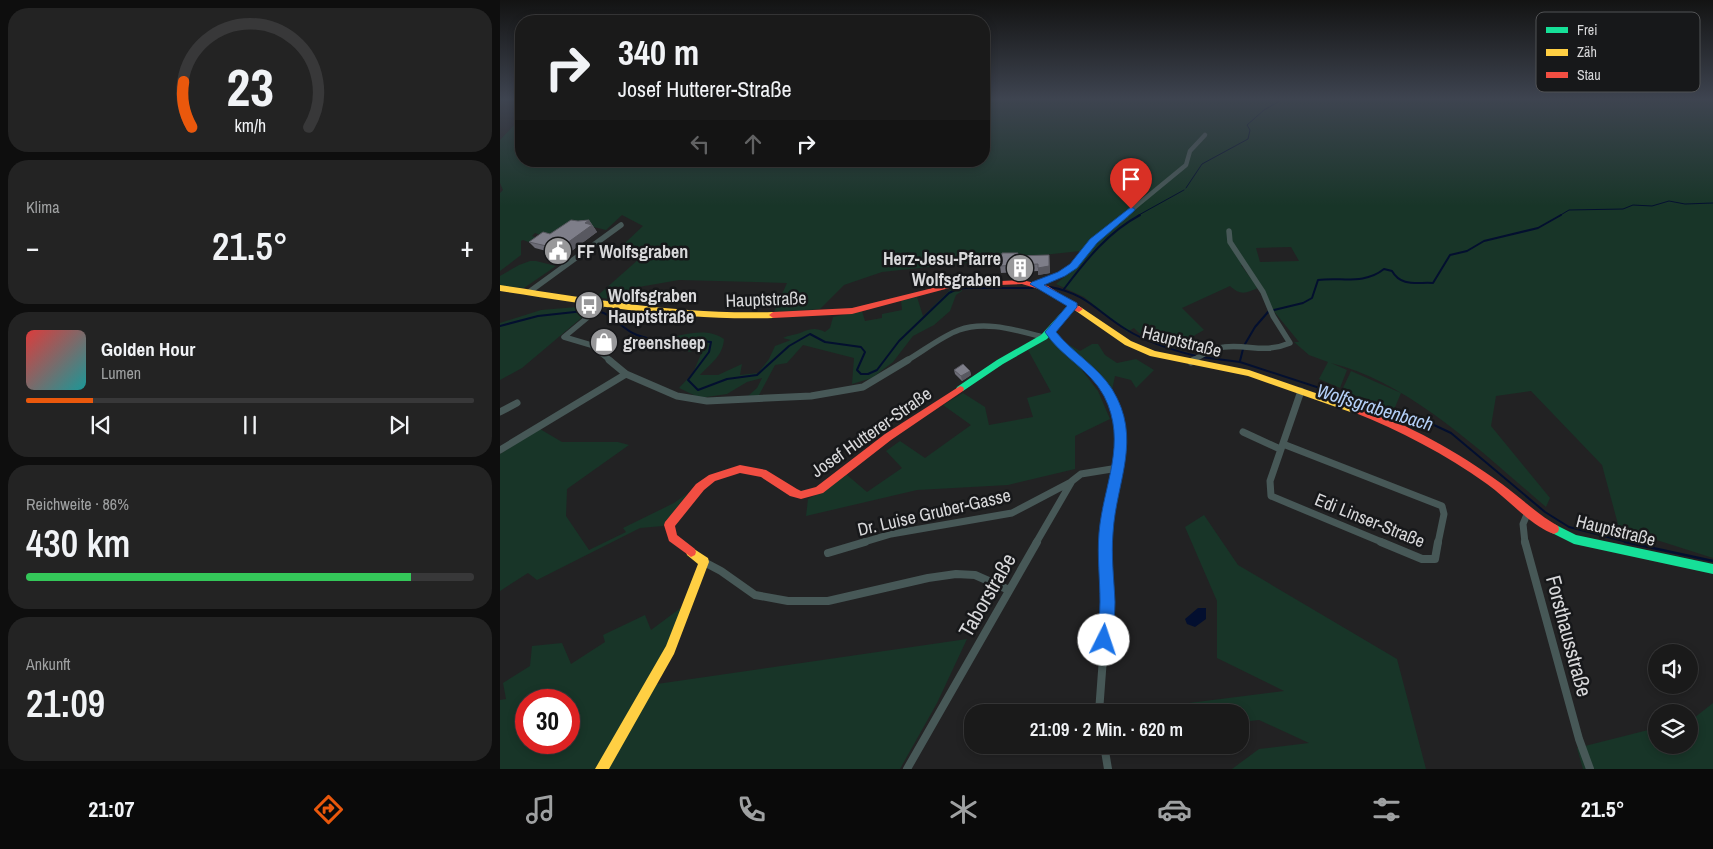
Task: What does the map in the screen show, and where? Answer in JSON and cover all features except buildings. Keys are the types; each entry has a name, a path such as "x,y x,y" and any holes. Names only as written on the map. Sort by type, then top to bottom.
{"main road":[{"name":"Hauptstraße","path":"500,288 601,306 690,316 748,317 852,311 953,285 1012,282 1035,284 1074,305 1138,348 1249,373 1348,406 1417,436 1475,470 1499,487 1528,512 1556,531 1583,542 1713,570"},
{"name":"Josef Hutterer-Straße","path":"704,562 673,538 669,525 686,502 700,487 712,478 740,469 752,470 762,473 794,493 809,494 819,490 888,437 1000,362 1047,334 1074,305"},
{"path":"602,769 670,650 704,562"}],"street":[{"path":"1035,284 1062,274 1073,266 1093,241 1179,172 1186,165 1190,151 1205,135"},
{"path":"529,292 621,224"},
{"path":"1194,360 1204,352 1232,345 1249,348 1274,348 1290,343 1273,316 1263,292 1230,242 1229,230"},
{"path":"601,306 564,337 591,345 626,374 677,396 691,399 811,396 864,387 966,327 1047,334 1084,363 1107,391 1118,414 1122,446 1106,533 1107,604 1100,704"},
{"path":"500,450 626,374"},
{"name":"Edi Linser-Straße","path":"1243,432 1282,446 1442,506 1444,514 1435,559 1422,559 1271,496 1270,482 1282,446 1301,391"},
{"path":"500,412 517,403"},
{"path":"1072,481 1081,474 1118,468"},
{"name":"Dr. Luise Gruber-Gasse","path":"828,553 891,534 1012,513 1072,481"},
{"name":"Taborstraße","path":"907,769 1072,481"},
{"name":"Forsthausstraße","path":"1528,512 1523,524 1526,549 1579,739 1590,769"},
{"path":"704,562 721,571 755,595 788,601 828,601 928,578 956,574 975,575 1009,590"},
{"path":"1106,754 1108,769"}],"green space":[{"path":"506,134 515,134 515,167 990,167 990,134 1713,134 1713,558 1619,528 1602,465 1531,391 1496,396 1491,426 1550,498 1546,507 1446,423 1418,403 1389,386 1331,363 1347,370 1340,388 1319,379 1328,362 1309,355 1294,342 1299,342 1272,309 1246,265 1241,265 1258,288 1244,293 1230,286 1182,308 1204,330 1195,335 1181,349 1149,340 1134,328 1127,332 1084,297 1056,284 1074,269 1090,250 882,272 844,285 820,309 774,312 787,283 679,280 639,287 621,301 596,297 648,251 625,243 643,226 622,215 606,230 581,224 547,237 535,233 532,236 542,240 534,244 521,241 521,255 500,271 500,193 503,190 500,183 500,140","holes":["1291,247 1299,261 1260,262 1256,248"]},
{"path":"530,261 556,266 524,288 500,286 500,276"},
{"path":"961,287 962,291 956,295 950,311 934,325 913,336 893,362 872,378 852,384 854,358 803,345 787,363 775,365 759,395 748,396 757,388 762,378 747,382 727,394 700,398 679,388 693,373 703,349 688,352 691,343 675,347 665,340 703,332 718,335 724,339 721,350 716,359 700,375 718,375 742,364 740,375 758,373 769,359 775,346 791,340 783,338 785,337 812,329 825,332 830,328 833,317 862,311 865,321 882,318 882,314 902,310 901,301 917,297 923,316 951,289"},
{"path":"589,306 578,314 586,314 522,368 500,380 500,323 541,310"},
{"path":"1050,336 1078,365 1098,391 1110,419 1075,436 1075,469 1008,485 917,490 806,516 808,499 825,490 846,474 867,492 902,468 886,451 900,441 925,458 971,425 943,405 963,393 985,407 989,425 1033,417 1027,398 1051,392 1028,350"},
{"path":"1068,344 1080,351 1092,344 1098,344 1105,355 1117,363 1136,359 1154,370 1136,388 1131,380 1115,376 1112,390"},
{"path":"1351,371 1401,393 1393,412 1342,390"},
{"path":"540,429 562,442 618,442 629,445 567,489 566,516 589,550 626,532 623,528 674,503 688,493 663,526 640,528 537,580 528,573 500,591 500,454"},
{"path":"1204,515 1238,565 1397,659 1426,769 1232,769 1259,749 1309,743 1259,720 1249,721 1249,704 1181,704 1284,691 1217,658 1217,601 1185,527"},
{"path":"682,607 671,640 643,686 967,639 937,703 900,769 500,769 500,700 506,699 503,683 530,666 532,646 562,643 571,664 605,642 603,635 645,615 651,630"},
{"path":"1713,703 1713,769 1583,769 1577,748 1648,730 1648,754 1698,754 1698,715"}],"water":[{"path":"1198,608 1206,608 1206,619 1195,627 1187,624 1185,619"}],"waterway":[{"path":"1186,188 1202,164 1248,139 1249,134"},
{"path":"1137,216 1184,190"},
{"path":"1559,216 1569,210 1623,209 1633,205 1652,206 1669,201 1685,204 1713,203"},
{"path":"1064,289 1089,257 1108,238 1140,215"},
{"path":"1274,310 1303,303 1312,298 1318,280 1360,279 1376,274 1384,269 1392,271 1405,282 1433,283 1450,255 1467,251 1484,241 1538,228 1561,215"},
{"name":"Wolfsgrabenbach","path":"1050,287 1074,294 1092,304 1127,330 1143,339 1169,349 1196,356"},
{"name":"Wolfsgrabenbach","path":"597,311 613,318 631,332 646,338 711,342 709,352 688,380 698,390 727,379 757,375 789,346 810,334 825,342 861,347 865,352 857,370 861,374 868,374 877,370 899,341 949,293 957,289 966,288 1033,288"},
{"name":"Wolfsgrabenbach","path":"500,326 538,316 593,310"},
{"path":"1245,344 1255,327 1268,312"},
{"path":"1240,361 1243,349"},
{"name":"Wolfsgrabenbach","path":"1201,357 1240,362 1338,394 1365,406 1385,412 1419,418 1451,433 1545,512 1569,527 1631,543"},
{"name":"Wolfsgrabenbach","path":"1625,542 1713,561"}],"traffic: fast":[{"path":"960,389 1000,362 1044,337 1073,305"},
{"path":"1554,529 1574,539 1713,569"}],"traffic: slow":[{"path":"500,288 670,313 739,316 773,315"},
{"path":"1079,309 1128,343 1153,354 1249,373 1356,410"},
{"path":"602,769 670,650 704,562 691,552"}],"traffic: jam":[{"path":"773,315 852,311 953,285 1022,282 1045,288 1079,309"},
{"path":"691,552 673,538 669,525 700,487 712,478 740,469 763,473 794,493 801,495 819,490 888,437 960,389"},
{"path":"1356,410 1394,425 1448,453 1499,487 1532,515 1554,529"}],"place":[{"name":"FF Wolfsgraben","path":"558,251"},
{"name":"Herz-Jesu-Pfarre Wolfsgraben","path":"1020,268"},
{"name":"Wolfsgraben Hauptstraße","path":"589,305"},
{"name":"greensheep","path":"604,342"}],"route":[{"path":"1104,640 1107,604 1106,533 1122,446 1118,414 1107,391 1084,363 1060,344 1051,332 1074,305 1035,284 1062,274 1073,266 1093,241 1131,209"}]}
